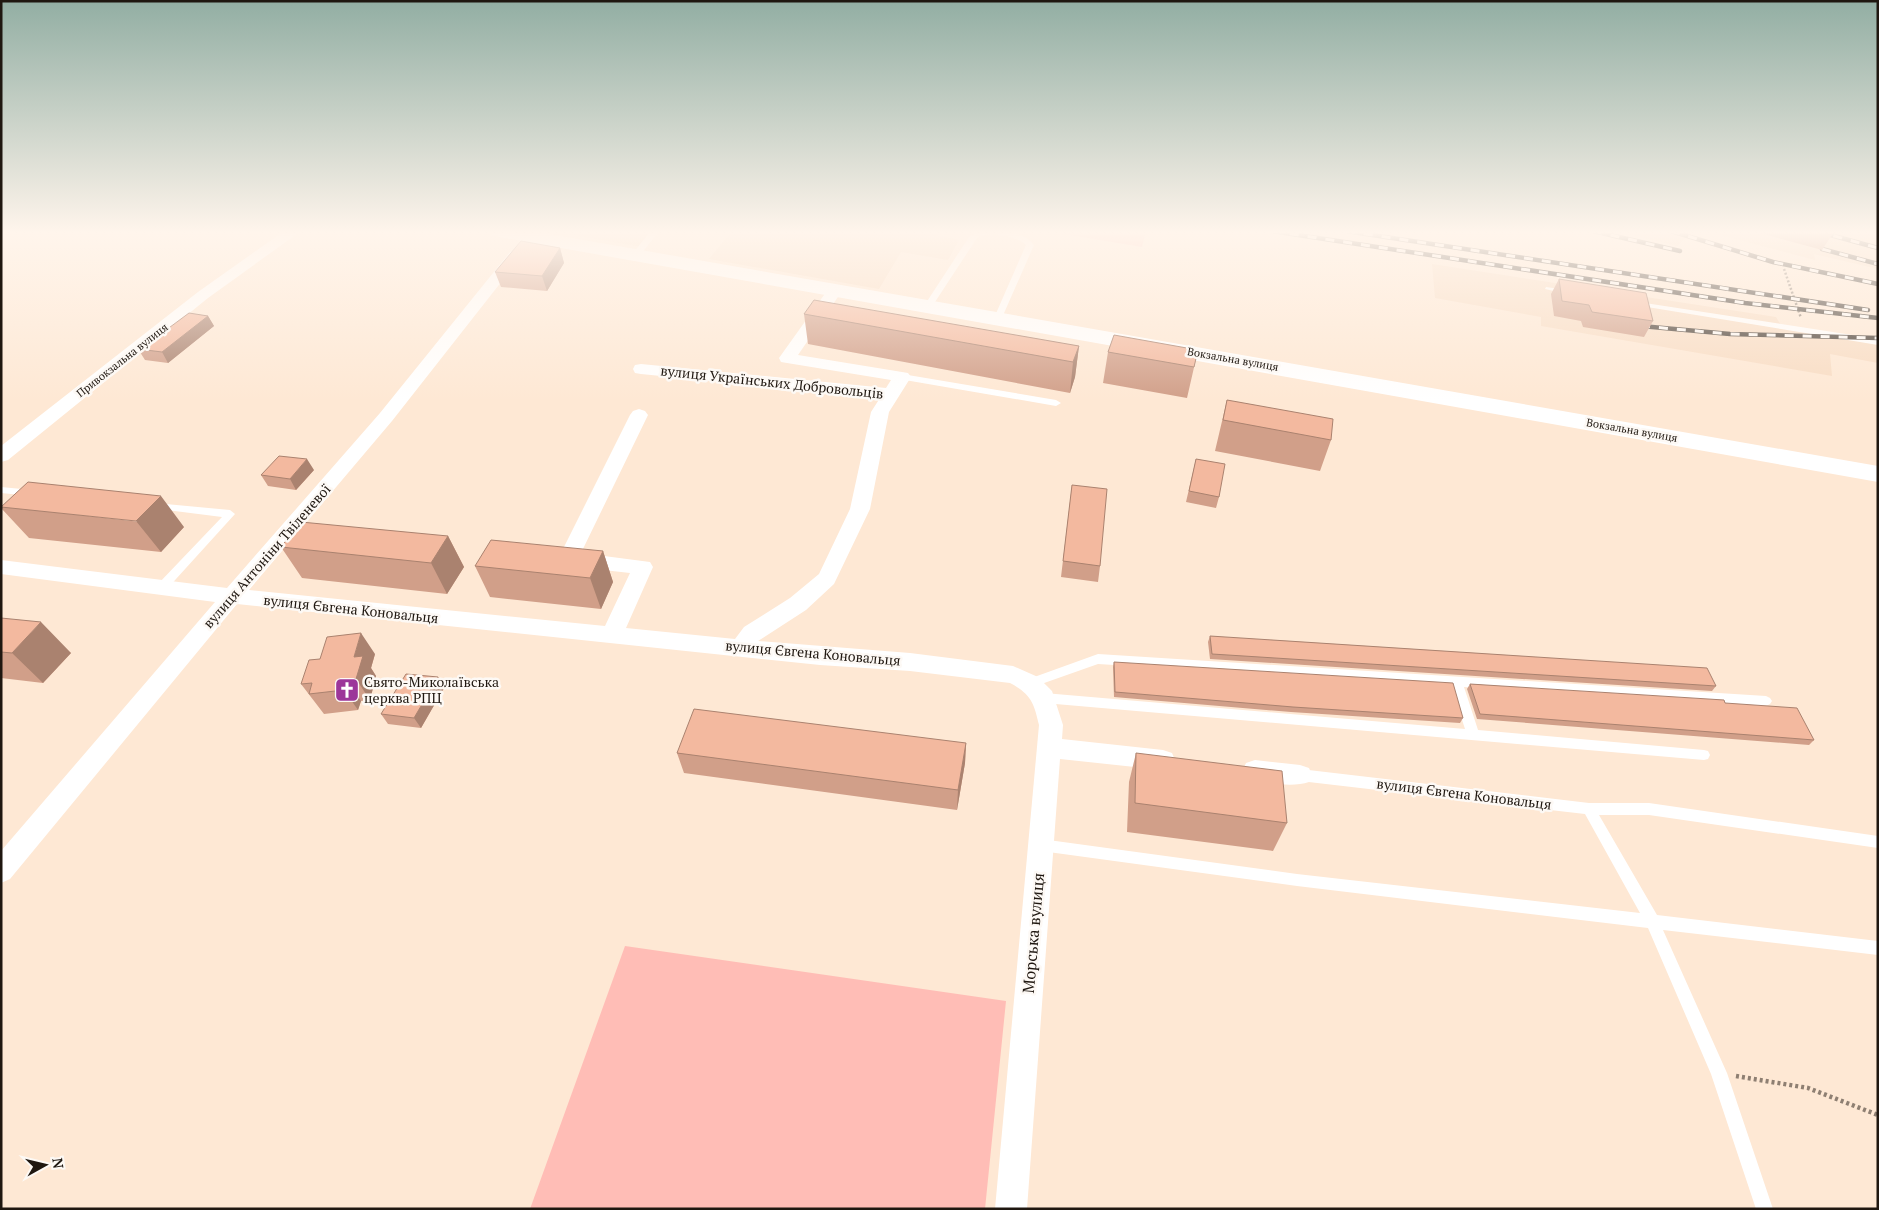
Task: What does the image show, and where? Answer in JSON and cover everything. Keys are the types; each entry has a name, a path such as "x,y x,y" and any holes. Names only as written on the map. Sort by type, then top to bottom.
{"street":[{"name":"Привокзальна вулиця","path":"1,456 214,287"},
{"name":"вулиця Антоніни Твіленевої","path":"1,871 232,596 386,417 490,287"},
{"name":"Вокзальна вулиця","path":"814,287 998,318 1878,474"},
{"path":"769,382 834,291"},
{"path":"787,358 897,386"},
{"name":"вулиця Українських Добровольців","path":"641,369 769,382 897,386"},
{"name":"вулиця Українських Добровольців","path":"740,648 752,633 798,604 827,579 860,510 880,412 897,386"},
{"path":"612,635 643,567 568,559 640,415"},
{"name":"вулиця Євгена Коновальця","path":"1,567 232,596 820,656 910,662 1029,685"},
{"name":"Морська вулиця","path":"1011,1209 1051,725 1029,685"},
{"path":"1049,748 1184,763"},
{"name":"вулиця Євгена Коновальця","path":"1232,768 1300,775"}],"lane":[{"path":"928,306 940,287"},
{"path":"998,318 1011,287"},
{"path":"1549,289 1578,294"},
{"path":"1626,302 1878,342"},
{"path":"897,386 1056,403"},
{"path":"1,490 41,494"},
{"path":"140,504 230,514 162,588"},
{"path":"1029,685 1098,659 1766,701"},
{"path":"1456,682 1473,735"},
{"path":"1029,685 1473,735 1704,755"},
{"name":"вулиця Євгена Коновальця","path":"1300,775 1589,809 1650,809 1878,842"},
{"path":"1589,809 1652,921 1718,1073 1766,1209"},
{"path":"1040,845 1297,880 1878,948"}],"path":[{"path":"1791,287 1806,331"},
{"path":"1718,1073 1808,1088 1878,1115"}],"shaded area":[{"path":"1434,287 1584,287 1776,317 1782,327 1878,342 1878,363 1830,354 1832,376 1541,326 1541,317 1435,298"},
{"path":"625,946 1006,1001 985,1209 530,1209"}],"building":[{"path":"1560,287 1612,287 1646,293 1653,321 1592,312 1589,305 1562,301"},
{"path":"814,300 1079,346 1073,362 804,314"},
{"path":"189,313 208,316 162,352 138,349 155,335 158,336"},
{"path":"1114,335 1198,350 1194,367 1108,352"},
{"path":"1227,400 1333,419 1331,440 1223,420"},
{"path":"279,456 307,459 290,479 261,475"},
{"path":"1196,459 1225,464 1219,497 1189,491"},
{"path":"28,482 161,496 136,521 1,507"},
{"path":"1072,485 1107,489 1100,566 1063,561"},
{"path":"301,522 448,536 431,563 281,547"},
{"path":"491,540 603,551 590,578 475,566"},
{"path":"1,618 41,622 12,653 1,652"},
{"path":"361,633 354,657 363,656 356,679 347,680 344,690 309,694 312,683 301,684 309,660 320,659 327,637"},
{"path":"1210,636 1707,668 1716,686 1212,654"},
{"path":"1114,662 1453,683 1463,718 1293,707 1115,692"},
{"path":"406,674 438,677 414,718 381,714"},
{"path":"1470,684 1724,700 1725,703 1797,708 1814,740 1480,714"},
{"path":"694,709 966,743 958,790 677,753"},
{"path":"1136,753 1282,771 1287,823 1135,803"}],"railway":[{"path":"1643,287 1745,303 1878,318"},
{"path":"1719,287 1868,310"},
{"path":"1641,326 1730,334 1878,338"}],"place":[{"name":"Свято-Миколаївська церква РПЦ","path":"347,690"}]}
